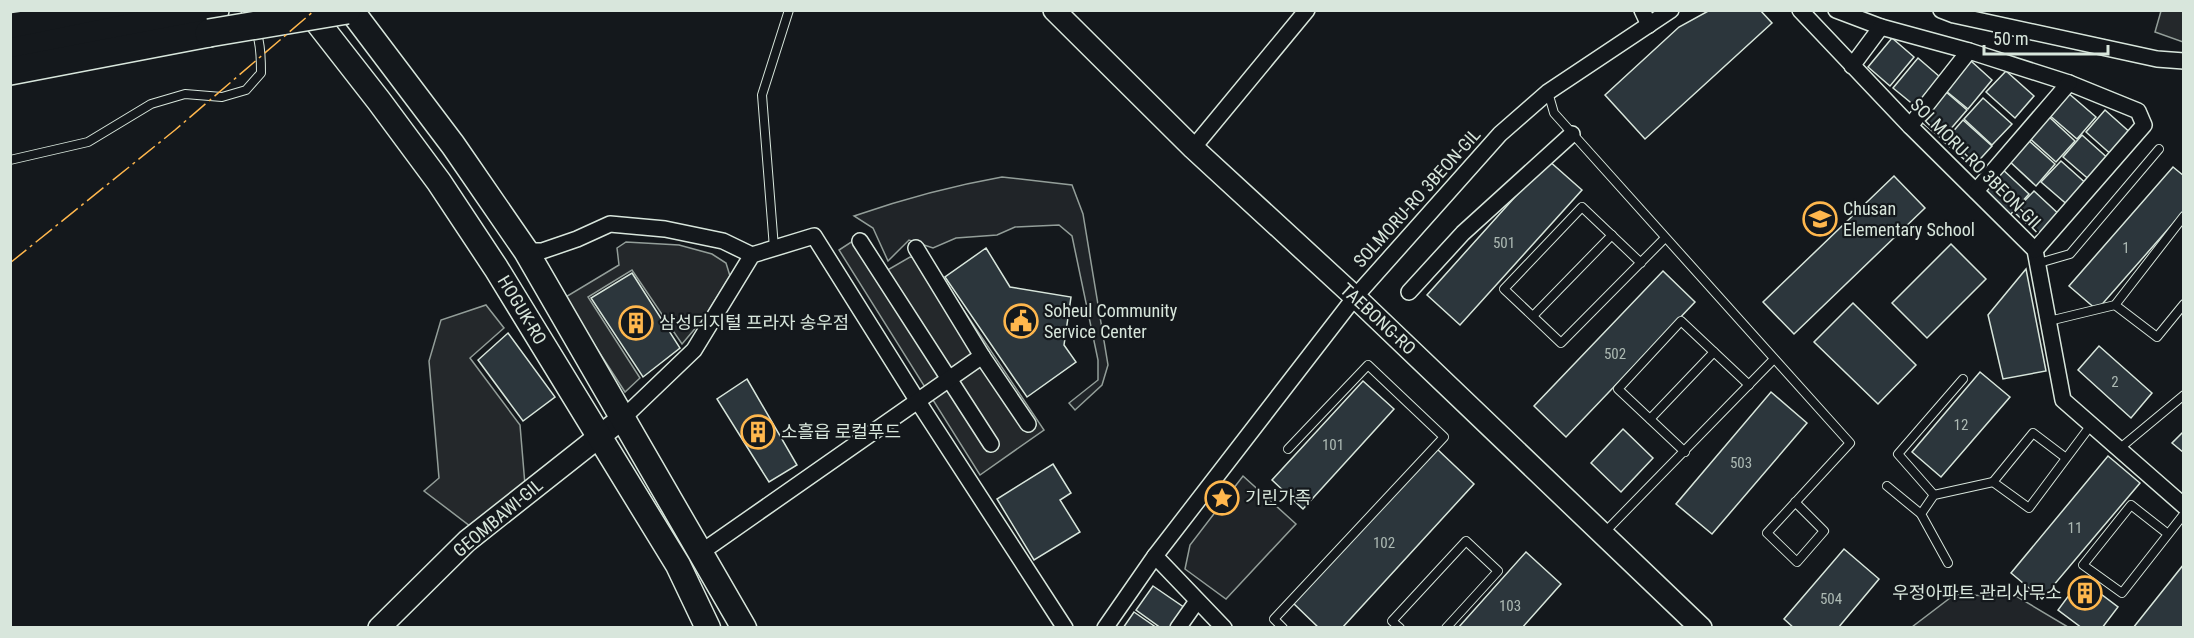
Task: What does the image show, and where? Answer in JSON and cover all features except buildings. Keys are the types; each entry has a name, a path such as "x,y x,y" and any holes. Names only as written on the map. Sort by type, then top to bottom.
{"highway":[{"path":"10,27 130,10"},
{"path":"10,52 211,19 349,10"},
{"path":"10,71 211,19"}],"main road":[{"name":"HOGUK-RO","path":"308,10 439,182 496,268 678,565 708,627"},
{"name":"HOGUK-RO","path":"349,10 453,145 526,251 744,627"},
{"name":"TAEBONG-RO","path":"1054,10 1193,148 1355,297 1701,627"},
{"name":"GEOMBAWI-GIL","path":"379,627 467,541 624,417"}],"street":[{"path":"1193,148 1307,10"},
{"path":"1642,10 1650,24"},
{"name":"SOLMORU-RO 3BEON-GIL","path":"1105,627 1155,556 1355,297 1500,134 1548,92 1671,10"},
{"name":"SOLMORU-RO 3BEON-GIL","path":"1800,10 2037,256"},
{"path":"1836,10 1881,27 1969,51 2069,83 2138,111 2145,125 2037,256 2063,400 2184,506"},
{"path":"1941,10 1954,15 2157,59 2184,61"},
{"path":"1852,66 1881,27"},
{"path":"1910,126 1969,51"},
{"path":"1976,191 2069,83"},
{"path":"1409,292 1463,233 1572,134"},
{"path":"526,251 542,251 610,224 665,228 723,241 752,255"},
{"path":"624,417 694,350 752,255 814,236 917,400 1065,627"},
{"path":"860,241 991,444"},
{"path":"916,248 982,356 1028,424"},
{"path":"700,553 982,356"},
{"path":"1155,556 1224,627"},
{"path":"1178,627 1197,601"}],"lane":[{"path":"10,160 88,142 151,104 162,100 185,94 222,97 246,90 261,73 261,46 252,20 245,10"},
{"path":"774,248 762,95 789,10"},
{"path":"1548,92 1554,114 1850,443 1767,532 1797,562 1824,531 1795,502"},
{"path":"2037,256 2070,254 2159,149"},
{"path":"1641,263 1582,207 1504,289 1561,343 1641,263 1665,238"},
{"path":"2049,321 2115,305 2184,216"},
{"path":"1533,316 1612,235"},
{"path":"2115,305 2157,337 2184,304"},
{"path":"1685,452 1618,389 1682,321 1749,385"},
{"path":"1650,419 1714,352"},
{"path":"1603,534 1774,359"},
{"path":"1283,627 1274,619 1444,437 1368,365 1288,449"},
{"path":"1934,495 1898,454 1963,379"},
{"path":"2119,449 2184,395"},
{"path":"1993,482 2029,508 2091,425"},
{"path":"1921,514 1934,495 1993,482 2033,433 2066,458"},
{"path":"1887,486 1921,514 1948,563"},
{"path":"2168,534 2131,505 2083,565 2122,593 2184,514"},
{"path":"1400,627 1392,621 1466,541 1498,571 1446,627"}],"shaded area":[{"path":"2161,11 2183,11 2183,42 2155,32"},
{"path":"1002,177 1072,185 1083,214 1108,365 1102,385 1075,410 1069,403 1098,380 1098,360 1072,236 1059,225 1015,227 997,235 956,238 933,248 909,240 888,261 873,228 854,216 964,184"},
{"path":"862,235 886,271 910,257 930,260 1044,430 980,475 839,250"},
{"path":"626,242 679,245 712,254 726,263 730,276 704,318 682,344 632,270 588,297 640,378 625,392 564,298 619,265 617,248"},
{"path":"486,305 504,328 470,358 520,425 525,485 470,526 424,491 439,478 429,361 441,320"},
{"path":"1243,476 1296,524 1226,599 1185,569 1190,545"},
{"path":"1954,595 2016,596 2068,627 1912,627"}],"power":[{"path":"10,263 175,130 315,10"}],"place":[{"name":"Chusan Elementary School","path":"1820,219"},
{"name":"Soheul Community Service Center","path":"1021,321"},
{"name":"삼성디지털 프라자 송우점","path":"636,323"},
{"name":"소흘읍 로컬푸드","path":"758,432"},
{"name":"기린가족","path":"1222,498"},
{"name":"우정아파트 관리사무소","path":"2085,593"}]}
